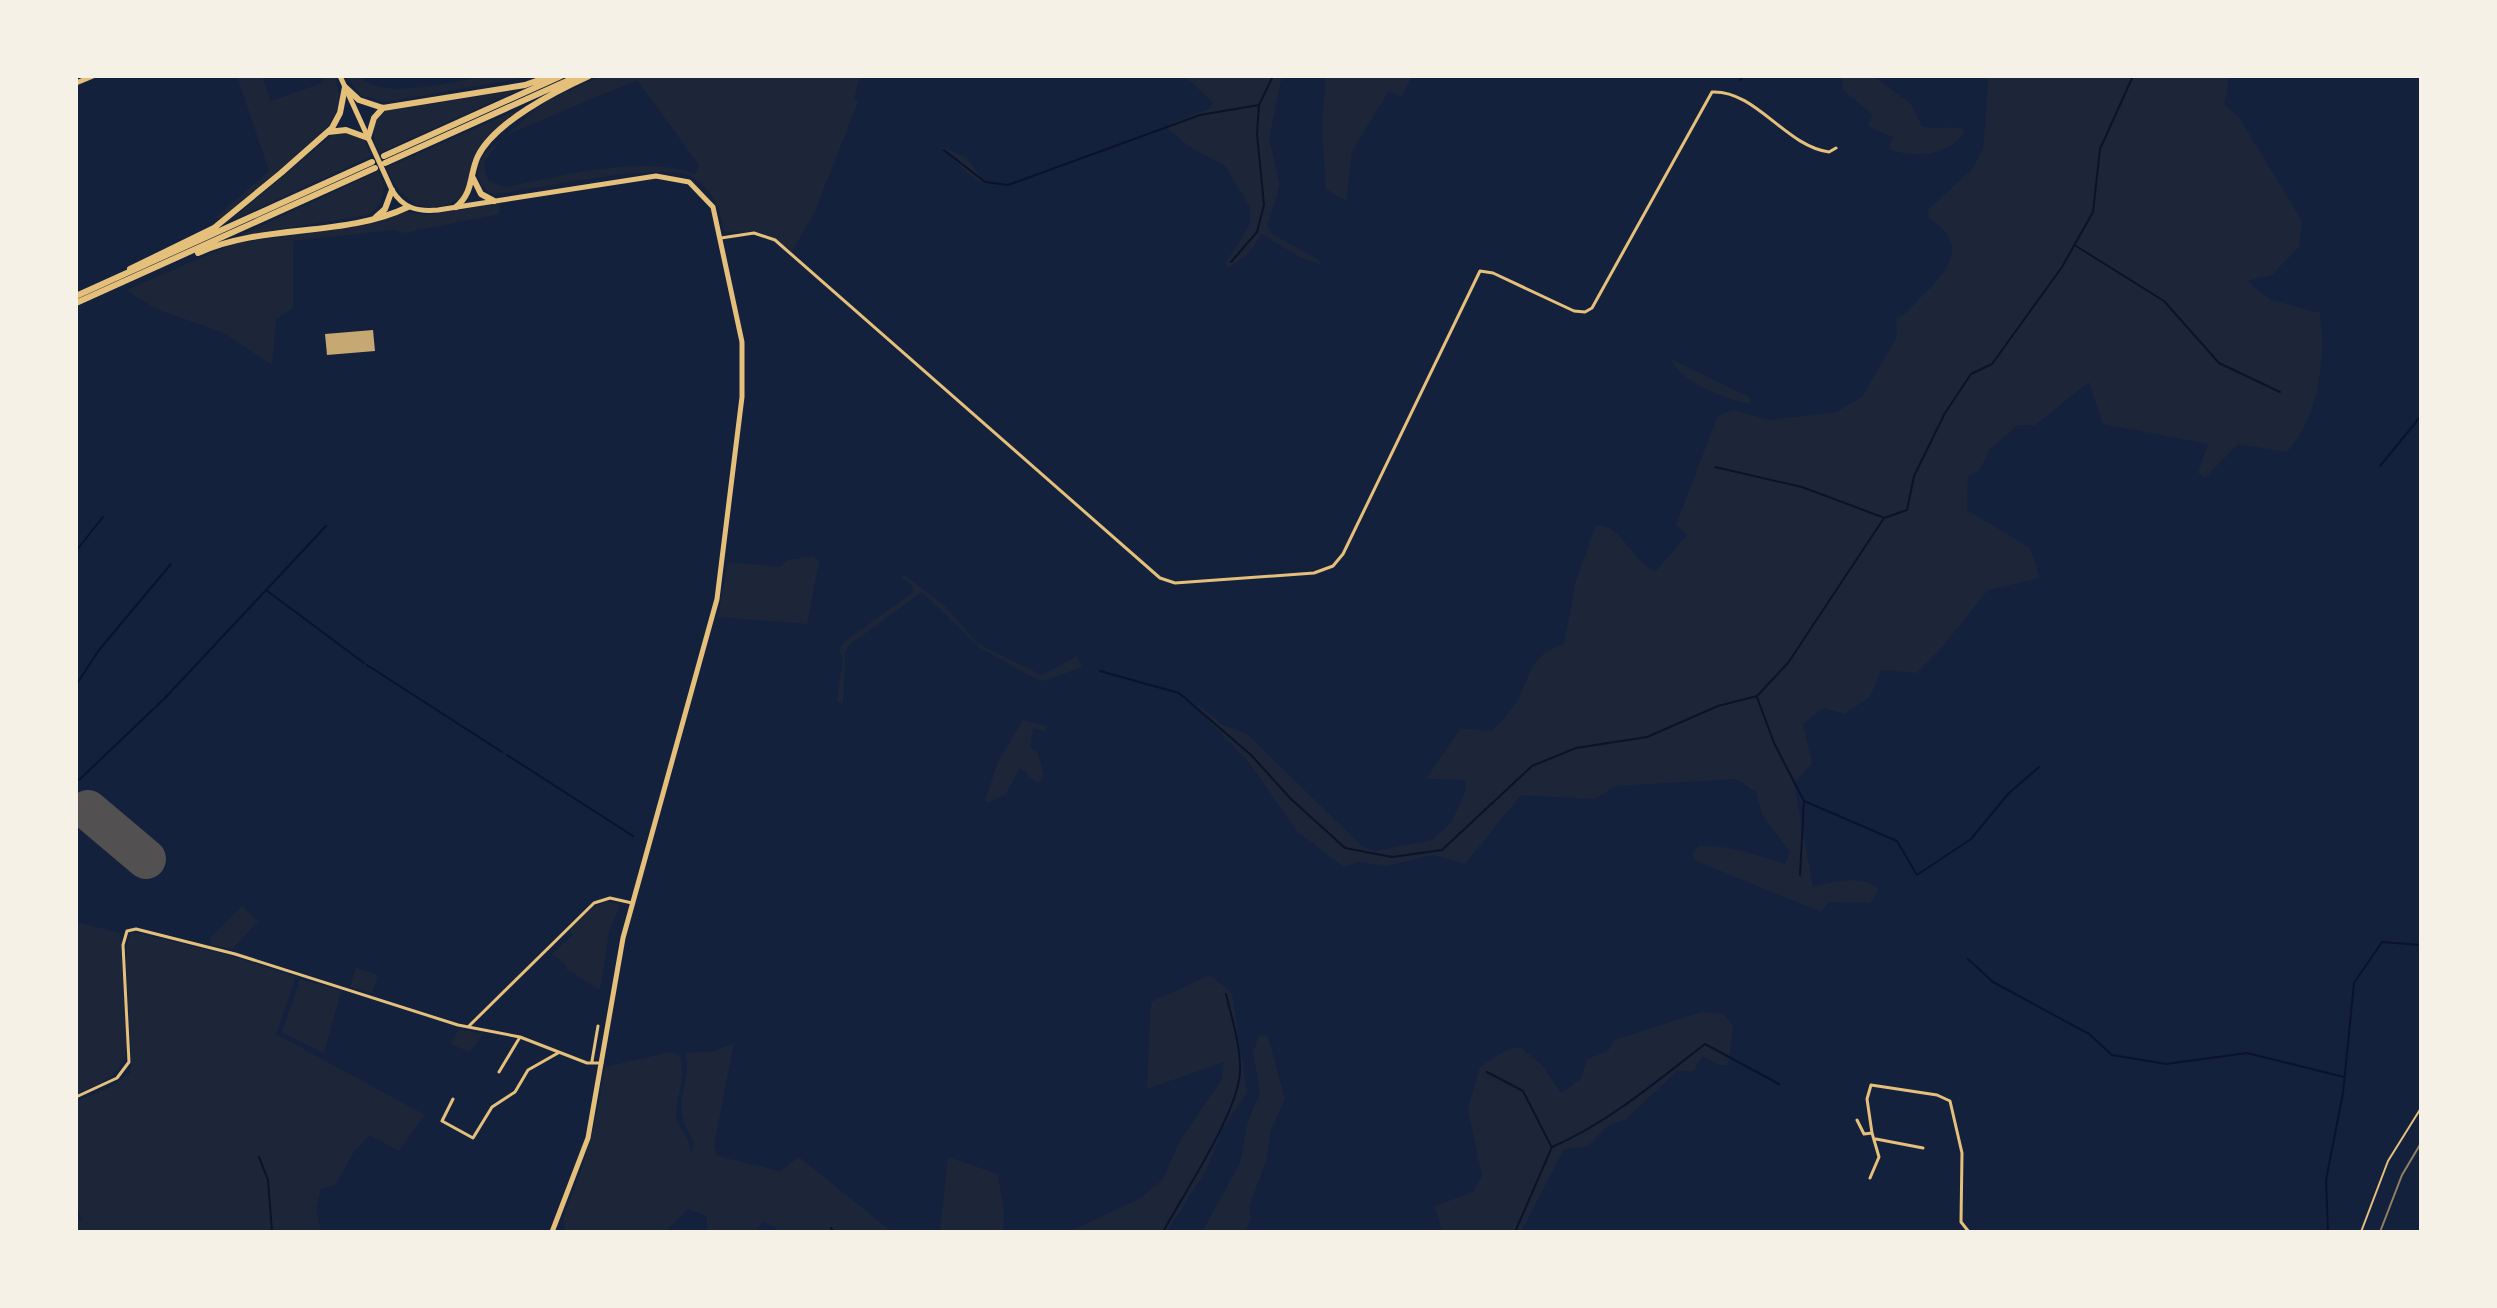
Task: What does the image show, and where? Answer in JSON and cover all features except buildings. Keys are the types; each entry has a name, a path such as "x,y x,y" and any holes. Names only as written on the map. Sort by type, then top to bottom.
{"highway":[{"path":"345,87 359,100 383,108 520,86 550,76"},
{"path":"561,76 385,160 578,76"},
{"path":"456,207 469,192 480,153 542,98 589,76"},
{"path":"124,274 134,265 218,225 328,132 339,116 345,87"},
{"path":"328,132 346,130 368,140 374,118 383,108"},
{"path":"76,296 374,165 76,303"},
{"path":"473,177 481,194 494,201"},
{"path":"373,219 385,209 392,190"},
{"path":"113,287 227,242 373,219 408,207"}],"main road":[{"path":"76,83 93,76"},
{"path":"340,76 392,190 408,207 426,211 656,176 689,182 708,198 721,238 741,333 744,372 724,561 709,631 632,903 588,1138 552,1232"}],"street":[{"path":"721,238 754,233 775,240 988,431 1160,578 1175,583 1314,573 1333,566 1343,554 1480,271 1493,273 1574,311 1585,312 1592,308 1712,92 1746,104 1804,144 1829,152 1836,148"},
{"path":"468,1027 594,903 610,898 632,903"},
{"path":"76,1097 117,1078 129,1062 124,937 127,931 136,929 235,954 468,1027 520,1037 558,1053 602,1063"},
{"path":"592,1061 598,1026"},
{"path":"499,1072 520,1037"},
{"path":"453,1099 442,1121 473,1138 492,1107 515,1092 528,1070 558,1053"},
{"path":"1870,1178 1879,1157 1867,1099 1871,1085 1937,1095 1950,1101 1962,1153 1961,1222 1969,1232"},
{"path":"1857,1120 1864,1134 1872,1133"},
{"path":"1876,1139 1923,1148"}],"path":[{"path":"2361,1232 2388,1161 2421,1108"}],"shaded area":[{"path":"237,76 262,76 271,101 322,83 326,76 334,76 338,103 329,125 302,154 222,218 215,218 269,171"},
{"path":"345,76 359,76 370,84 403,89 491,76 535,76 386,102 362,96"},
{"path":"600,76 860,76 854,99 858,102 814,213 792,252 768,235 745,231 724,232 721,216 710,193 690,176 674,172 625,174 494,194 488,191 480,183 479,167 483,155 502,138 484,162 489,180 506,187 627,166 674,168 695,174 699,165 637,80 506,135 543,103"},
{"path":"1185,76 1282,76 1269,138 1280,185 1267,226 1274,235 1319,260 1320,264 1299,257 1262,234 1247,255 1229,267 1225,264 1250,224 1250,207 1225,166 1190,147 1168,129 1167,125 1211,108 1213,103"},
{"path":"1326,76 1412,76 1402,97 1389,91 1352,151 1346,201 1326,189 1322,126"},
{"path":"1841,76 1873,76 1910,103 1922,126 1958,128 1963,129 1964,134 1956,142 1929,154 1908,154 1888,149 1893,137 1867,126 1873,115 1843,90"},
{"path":"1986,76 2229,76 2224,105 2238,116 2302,221 2299,247 2272,275 2247,281 2271,300 2320,313 2322,350 2318,387 2306,422 2287,452 2238,444 2205,478 2198,473 2208,444 2103,424 2089,382 2035,425 2018,425 1990,449 1979,471 1968,476 1967,510 2030,548 2040,578 1988,590 1944,645 1916,673 1881,670 1870,697 1844,714 1824,708 1803,724 1812,763 1794,784 1813,887 1847,880 1872,884 1879,889 1870,903 1829,902 1821,912 1694,860 1693,854 1698,846 1711,846 1743,851 1785,864 1790,852 1762,814 1756,792 1736,779 1616,786 1595,799 1521,795 1465,864 1433,855 1386,866 1358,862 1344,867 1297,831 1248,761 1195,707 1198,705 1223,725 1247,734 1362,846 1374,851 1432,840 1451,823 1465,792 1466,780 1426,779 1461,728 1492,731 1514,706 1536,662 1551,649 1564,644 1576,581 1596,525 1621,537 1640,560 1656,571 1687,535 1676,525 1718,415 1734,410 1770,420 1836,412 1862,397 1897,337 1896,319 1909,310 1938,279 1951,259 1950,239 1929,218 1928,210 1973,168 1983,149"},
{"path":"519,90 379,153 376,147 374,126 383,111"},
{"path":"526,106 477,151 467,190 460,199 447,205 424,207 406,198 386,168"},
{"path":"343,132 363,139 372,156 230,221 332,135"},
{"path":"940,146 966,157 986,184 975,180"},
{"path":"379,171 383,196 368,215 239,236"},
{"path":"500,203 499,214 404,233 394,230 293,241 293,308 276,319 272,365 224,333 156,309 126,290 236,243 368,225 406,212 427,215"},
{"path":"1671,359 1751,398 1750,404 1717,394 1693,382 1675,367"},
{"path":"814,556 819,562 807,624 718,617 728,562 780,567 788,560"},
{"path":"903,574 945,606 978,644 1042,675 1077,656 1082,667 1044,681 1036,679 980,648 922,592 849,645 845,653 843,704 837,701 843,659 839,649 844,642 913,592 912,585 902,578"},
{"path":"1023,720 1048,726 1045,731 1033,728 1030,748 1038,752 1044,776 1038,784 1020,768 1006,794 988,803 985,800 998,762"},
{"path":"607,901 620,905 609,931 600,990 566,969 567,966 552,954 573,935 569,930 594,907"},
{"path":"242,906 258,921 233,949 211,945 210,938"},
{"path":"76,922 120,933 128,1045 117,1071 76,1094"},
{"path":"132,932 225,954 296,977 276,1034 425,1115 399,1151 370,1135 355,1150 335,1185 321,1189 316,1209 321,1232 76,1232 76,1222 82,1220 76,1206 76,1102 112,1086 130,1073 126,956"},
{"path":"356,968 378,975 372,993 350,987"},
{"path":"1210,975 1232,993 1247,1092 1222,1130 1206,1170 1167,1232 1069,1232 1141,1198 1163,1179 1180,1141 1222,1079 1224,1062 1147,1089 1151,1002"},
{"path":"300,979 341,991 324,1053 282,1032"},
{"path":"1702,1012 1723,1014 1733,1025 1728,1065 1719,1065 1703,1056 1693,1071 1677,1071 1626,1119 1606,1127 1587,1147 1564,1149 1521,1232 1442,1232 1435,1206 1473,1192 1482,1176 1468,1109 1480,1067 1504,1051 1520,1047 1542,1065 1561,1093 1581,1079 1587,1059 1608,1051 1614,1040"},
{"path":"459,1029 483,1034 470,1052 450,1044"},
{"path":"1259,1035 1268,1036 1285,1099 1271,1130 1266,1161 1249,1207 1251,1219 1245,1232 1202,1232 1240,1163 1248,1121 1260,1093 1253,1053"},
{"path":"734,1043 714,1145 717,1156 780,1171 799,1157 892,1232 775,1232 777,1228 762,1222 756,1232 707,1232 707,1216 688,1209 665,1232 566,1232 566,1211 589,1145 605,1067 670,1052 679,1055 682,1079 676,1120 688,1140 691,1154 694,1141 686,1128 681,1106 687,1066 685,1053 714,1051"},
{"path":"948,1157 998,1174 1004,1211 1003,1232 940,1232"}],"waterway":[{"path":"1231,262 1257,232 1264,205 1257,134 1259,105 1273,76"},
{"path":"1740,80 1744,76"},
{"path":"1100,671 1179,693 1251,755 1291,799 1345,848 1392,857 1442,850 1532,766 1576,748 1647,737 1718,706 1757,696 1788,663 1884,518 1907,510 1914,476 1945,413 1971,374 1992,364 2062,267 2093,212 2100,149 2133,76"},
{"path":"944,150 985,182 1008,185 1200,115 1259,105"},
{"path":"2076,246 2164,301 2219,363 2280,392"},
{"path":"2380,466 2421,416"},
{"path":"1715,467 1802,487 1882,517"},
{"path":"76,551 103,517"},
{"path":"76,779 79,780 165,698 326,526"},
{"path":"76,685 99,650 171,564"},
{"path":"266,590 364,663"},
{"path":"367,665 502,752"},
{"path":"1757,697 1774,743 1804,801 1897,841 1917,875 1971,839 2008,794 2039,767"},
{"path":"507,755 633,836"},
{"path":"1800,875 1804,801"},
{"path":"2328,1232 2326,1180 2343,1093 2354,983 2382,942 2421,945"},
{"path":"1968,959 1993,982 2089,1034 2112,1055 2166,1064 2247,1053 2344,1077"},
{"path":"1163,1232 1220,1130 1237,1089 1239,1052 1226,994"},
{"path":"1515,1232 1552,1147 1612,1114 1705,1044 1779,1084"},
{"path":"1487,1072 1523,1091 1551,1146"},
{"path":"259,1157 268,1180 272,1232"},
{"path":"831,1228 833,1232"}],"runway":[{"path":"88,810 146,859"}],"railway":[{"path":"2380,1232 2402,1175 2421,1143"}]}
